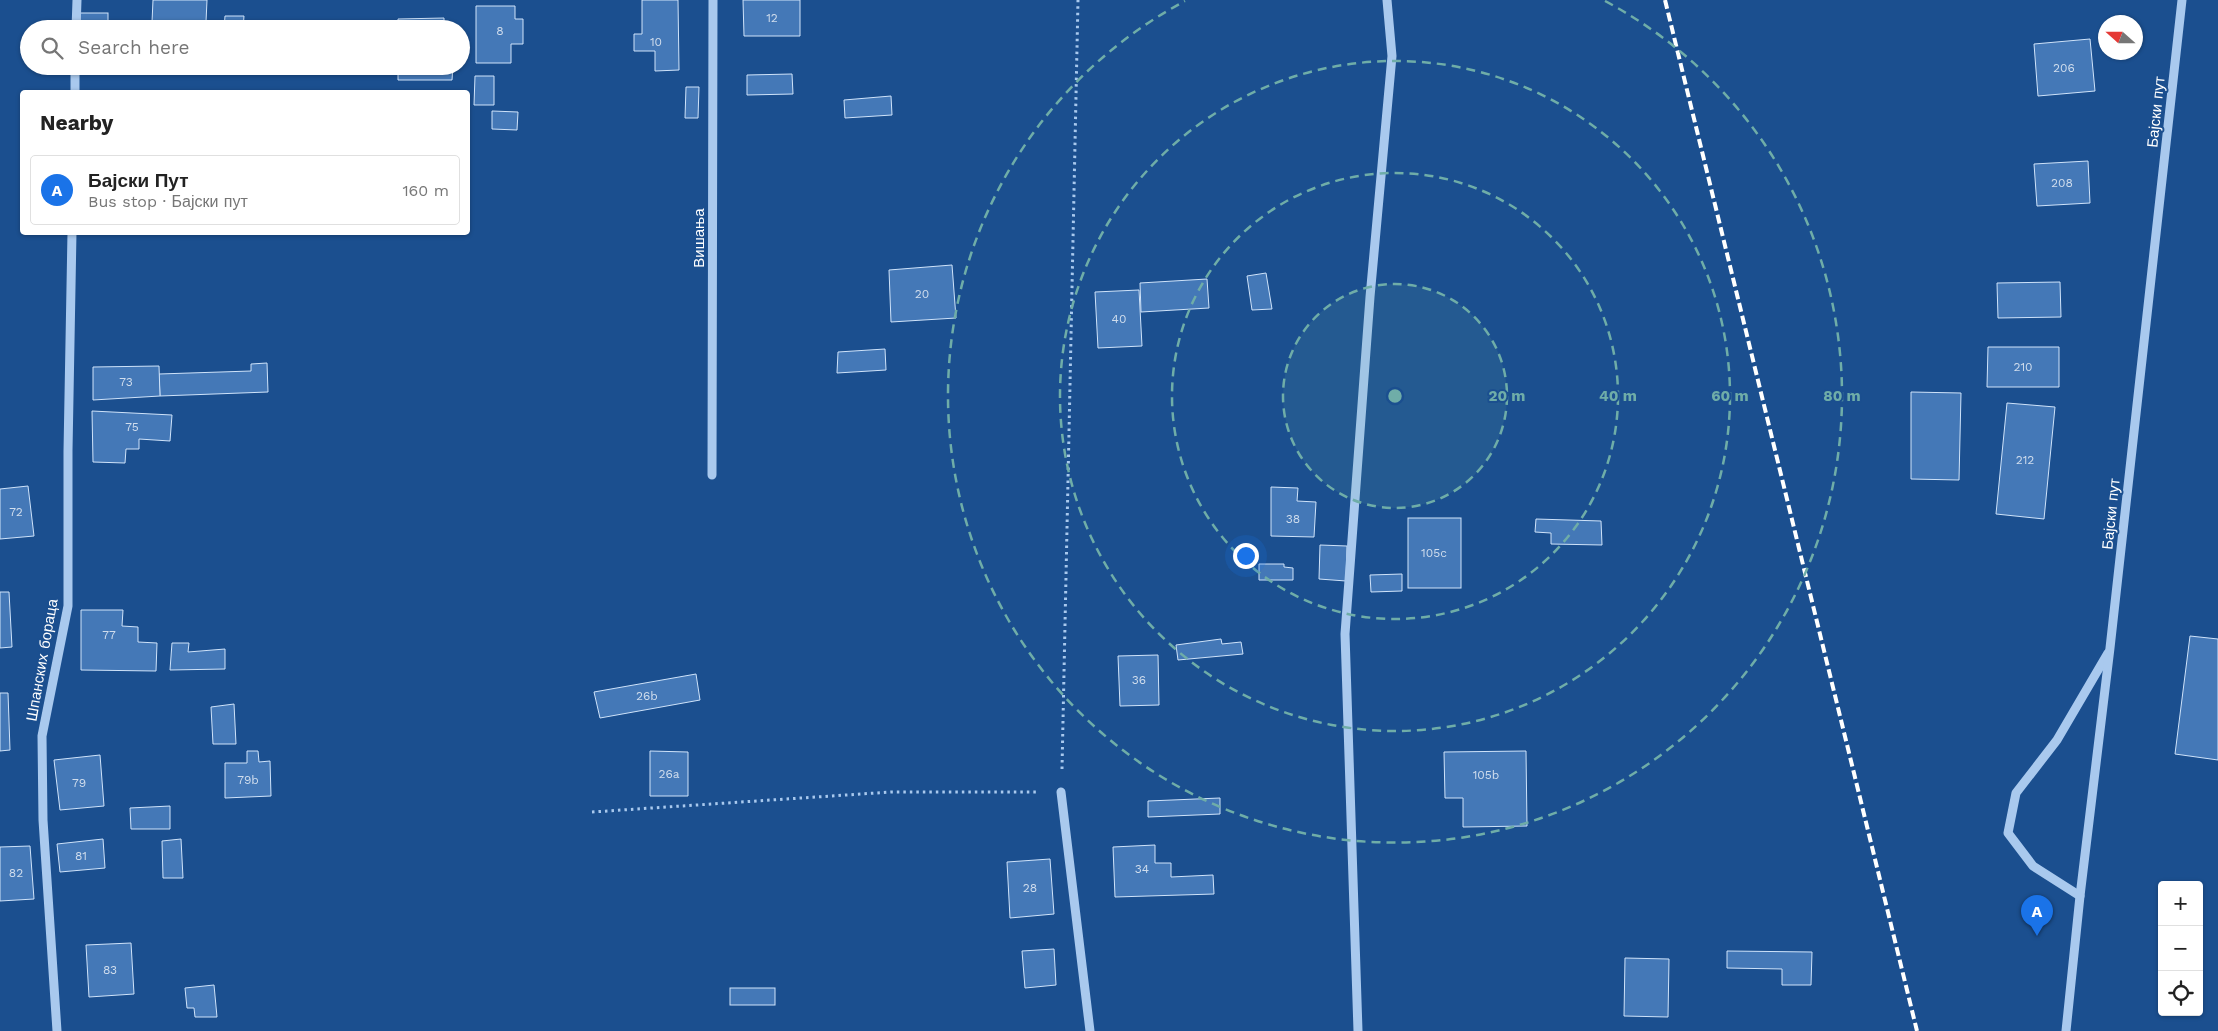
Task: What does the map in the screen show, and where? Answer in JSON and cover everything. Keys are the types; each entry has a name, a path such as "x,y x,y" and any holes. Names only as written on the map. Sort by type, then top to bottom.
{"street":[{"path":"76,20 77,0"},
{"name":"Вишања","path":"712,475 713,0"},
{"path":"1358,1031 1345,634 1370,297 1392,56 1387,0"},
{"name":"Бајски пут","path":"2066,1031 2182,0"},
{"path":"75,75 75,90"},
{"name":"Шпанских бораца","path":"56,1031 43,820 42,736 68,606 68,451 72,235"},
{"path":"2080,896 2033,866 2008,833 2016,793 2057,740 2110,648"},
{"path":"1061,792 1090,1031"}],"path":[{"path":"592,812 891,792 1061,792 1078,0"}],"building":[{"path":"153,0 207,0 206,20 152,20"},
{"path":"642,0 678,0 679,70 655,71 655,51 634,51 634,34 642,34"},
{"path":"743,0 800,0 800,36 744,36"},
{"path":"476,6 515,6 515,19 523,19 523,44 511,44 511,63 476,63"},
{"path":"80,13 108,13 108,20 80,20"},
{"path":"225,16 244,16 244,20 225,20"},
{"path":"444,18 444,20 398,20"},
{"path":"2090,39 2095,91 2038,96 2034,44"},
{"path":"792,74 793,94 747,95 747,75"},
{"path":"398,75 452,75 452,80 398,80"},
{"path":"475,76 494,76 494,105 474,105"},
{"path":"686,87 699,87 698,118 685,118"},
{"path":"891,96 892,115 845,118 844,100"},
{"path":"492,111 518,112 517,130 492,129"},
{"path":"2088,161 2090,203 2037,206 2034,164"},
{"path":"952,265 956,318 891,322 889,270"},
{"path":"1266,273 1272,309 1252,310 1247,276"},
{"path":"1207,279 1209,308 1141,312 1140,283"},
{"path":"2060,282 2061,317 1998,318 1997,283"},
{"path":"1139,290 1142,346 1098,348 1095,292"},
{"path":"1988,347 2059,347 2059,387 1987,387"},
{"path":"885,349 886,370 837,373 838,352"},
{"path":"267,363 268,392 160,396 159,374 251,371 251,364"},
{"path":"159,366 160,396 93,400 93,367"},
{"path":"1911,392 1961,393 1959,480 1911,479"},
{"path":"2007,403 2055,407 2044,519 1996,514"},
{"path":"92,411 172,415 170,441 139,439 139,449 126,449 125,463 93,462"},
{"path":"28,486 34,536 0,539 0,489"},
{"path":"1271,487 1298,488 1297,501 1316,502 1314,537 1271,536"},
{"path":"1408,518 1461,518 1461,588 1408,588"},
{"path":"1536,519 1601,521 1602,545 1551,544 1551,533 1535,532"},
{"path":"1320,545 1347,546 1346,581 1319,579"},
{"path":"1259,564 1284,564 1284,567 1293,568 1293,580 1259,580"},
{"path":"1402,574 1402,591 1371,592 1370,575"},
{"path":"0,592 9,592 12,647 0,648"},
{"path":"81,610 123,610 122,626 138,627 138,642 157,643 156,671 81,670"},
{"path":"2190,636 2218,639 2218,760 2175,754"},
{"path":"1221,639 1222,644 1241,642 1243,654 1178,660 1176,645"},
{"path":"172,643 189,643 188,652 225,649 225,669 170,670"},
{"path":"1158,655 1159,705 1120,706 1118,656"},
{"path":"696,674 700,700 600,718 594,692"},
{"path":"0,693 8,693 10,750 0,751"},
{"path":"234,704 236,744 213,744 211,707"},
{"path":"247,751 258,751 259,762 270,761 271,796 225,798 225,763 247,763"},
{"path":"650,751 688,752 688,796 650,796"},
{"path":"1526,751 1527,826 1463,827 1463,798 1445,798 1444,752"},
{"path":"100,755 104,806 60,810 54,760"},
{"path":"1220,798 1220,814 1148,817 1148,801"},
{"path":"170,806 170,829 131,829 130,808"},
{"path":"103,839 105,868 60,872 57,844"},
{"path":"181,839 183,878 163,878 162,841"},
{"path":"1155,845 1155,863 1171,863 1171,877 1213,875 1214,894 1115,897 1113,847"},
{"path":"30,846 34,899 0,901 0,847"},
{"path":"1050,859 1054,914 1010,918 1007,862"},
{"path":"131,943 134,994 89,997 86,945"},
{"path":"1054,949 1056,985 1025,988 1022,951"},
{"path":"1727,951 1812,952 1811,985 1782,985 1782,969 1727,968"},
{"path":"1625,958 1669,959 1668,1017 1624,1016"},
{"path":"214,985 217,1017 195,1017 194,1008 187,1008 185,988"},
{"path":"730,988 775,988 775,1005 730,1005"}],"railway":[{"path":"1665,0 1917,1031"}],"place":[{"name":"Бајски Пут","path":"2037,936"}]}
